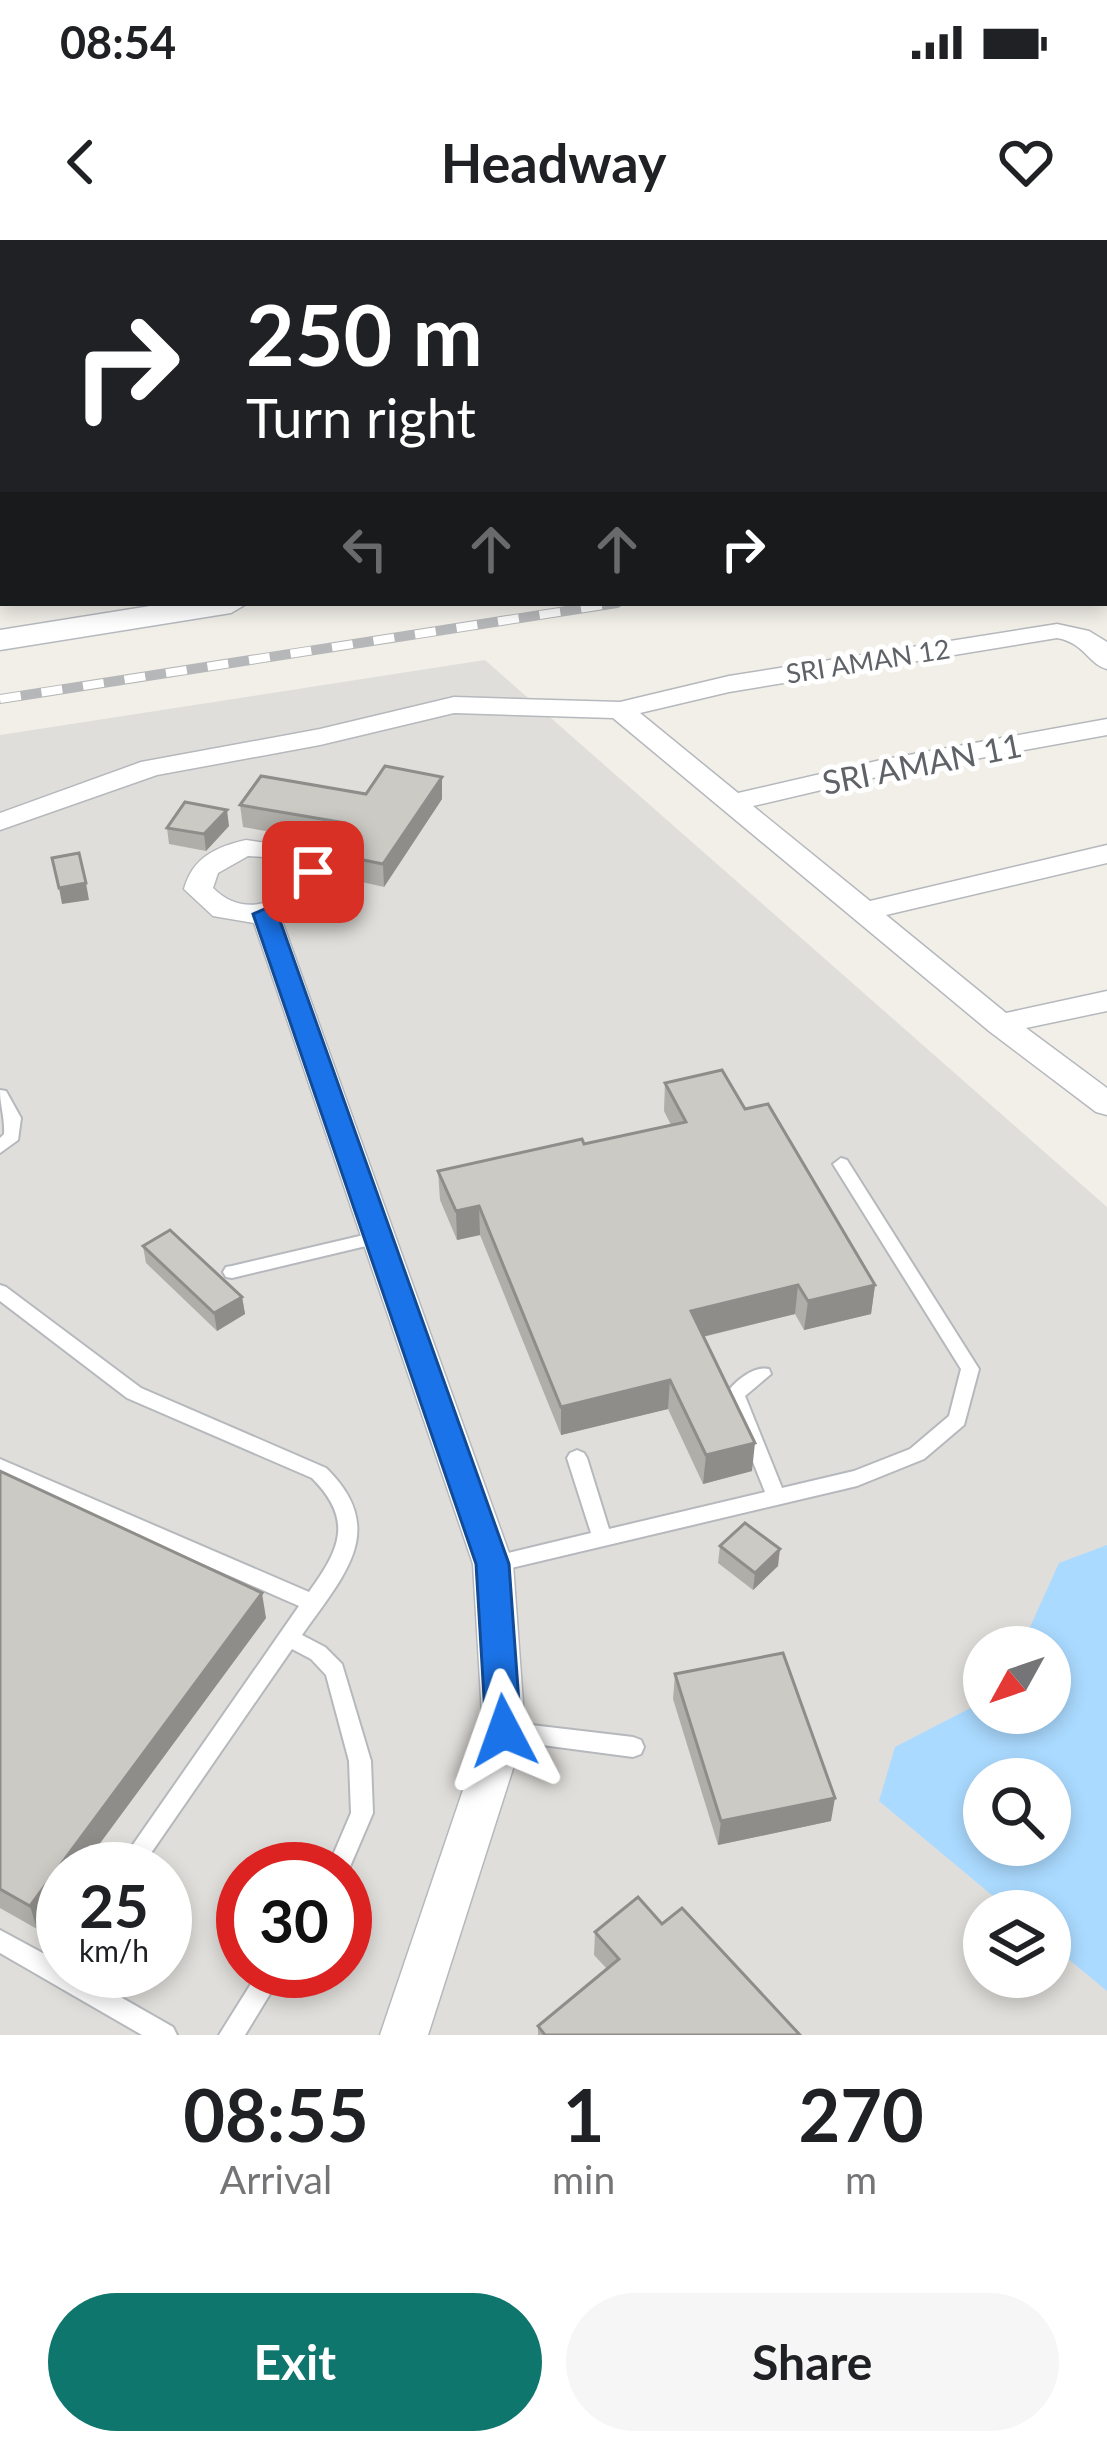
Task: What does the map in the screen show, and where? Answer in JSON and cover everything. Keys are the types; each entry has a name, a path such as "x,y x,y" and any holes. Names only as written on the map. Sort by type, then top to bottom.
{"street":[{"path":"0,640 211,606"},
{"name":"SRI AMAN 12","path":"0,822 151,767 320,737 454,706 620,710 729,683 1057,631 1100,646 1107,661"},
{"path":"620,710 1000,1024 1107,1104"},
{"name":"SRI AMAN 11","path":"736,802 881,768 1107,727"},
{"path":"866,911 1107,854"},
{"path":"265,914 493,1564 504,1731 404,2035"},
{"path":"1000,1024 1107,1000"}],"lane":[{"path":"0,1095 13,1118 12,1136 0,1147"},
{"path":"493,1564 857,1478 917,1454 957,1420 970,1369 841,1164"},
{"path":"232,1272 382,1237"},
{"path":"0,1292 134,1393 319,1473 343,1495 351,1525 338,1567 146,1842"},
{"path":"762,1375 735,1394 776,1496"},
{"path":"577,1459 602,1536"},
{"path":"0,1467 313,1604"},
{"path":"290,1638 318,1652 335,1670 360,1761 362,1813 350,1842"},
{"path":"504,1731 633,1747"},
{"path":"0,1942 36,1957"},
{"path":"108,1998 165,2035"},
{"path":"231,2035 255,1998"}],"shaded area":[{"path":"485,660 1107,1207 1107,2035 0,2035 0,735"}],"water":[{"path":"1107,1545 1107,1991 1071,1961 1071,1890 986,1890 879,1801 895,1747 963,1712 963,1734 1071,1734 1071,1626 1030,1626 1059,1563"}],"building":[{"path":"385,766 442,777 383,864 329,853 345,823 240,805 261,776 366,794"},
{"path":"185,802 227,810 204,834 167,828"},
{"path":"79,853 86,883 59,888 52,858"},
{"path":"722,1070 745,1109 768,1104 875,1285 808,1301 798,1285 691,1311 755,1443 706,1455 670,1380 561,1407 479,1206 456,1211 438,1171 686,1122 665,1083"},
{"path":"170,1230 242,1297 214,1313 143,1246"},
{"path":"0,1471 262,1593 77,1842 36,1842 36,1898 30,1906 0,1889"},
{"path":"745,1523 780,1549 755,1573 720,1546"},
{"path":"783,1653 835,1798 721,1821 675,1674"},
{"path":"638,1897 662,1924 682,1908 800,2035 545,2035 538,2026 619,1959 595,1932"}],"railway":[{"path":"0,699 598,606"}],"route":[{"path":"313,872 310,890 293,905 265,914 493,1564 504,1731"}]}
